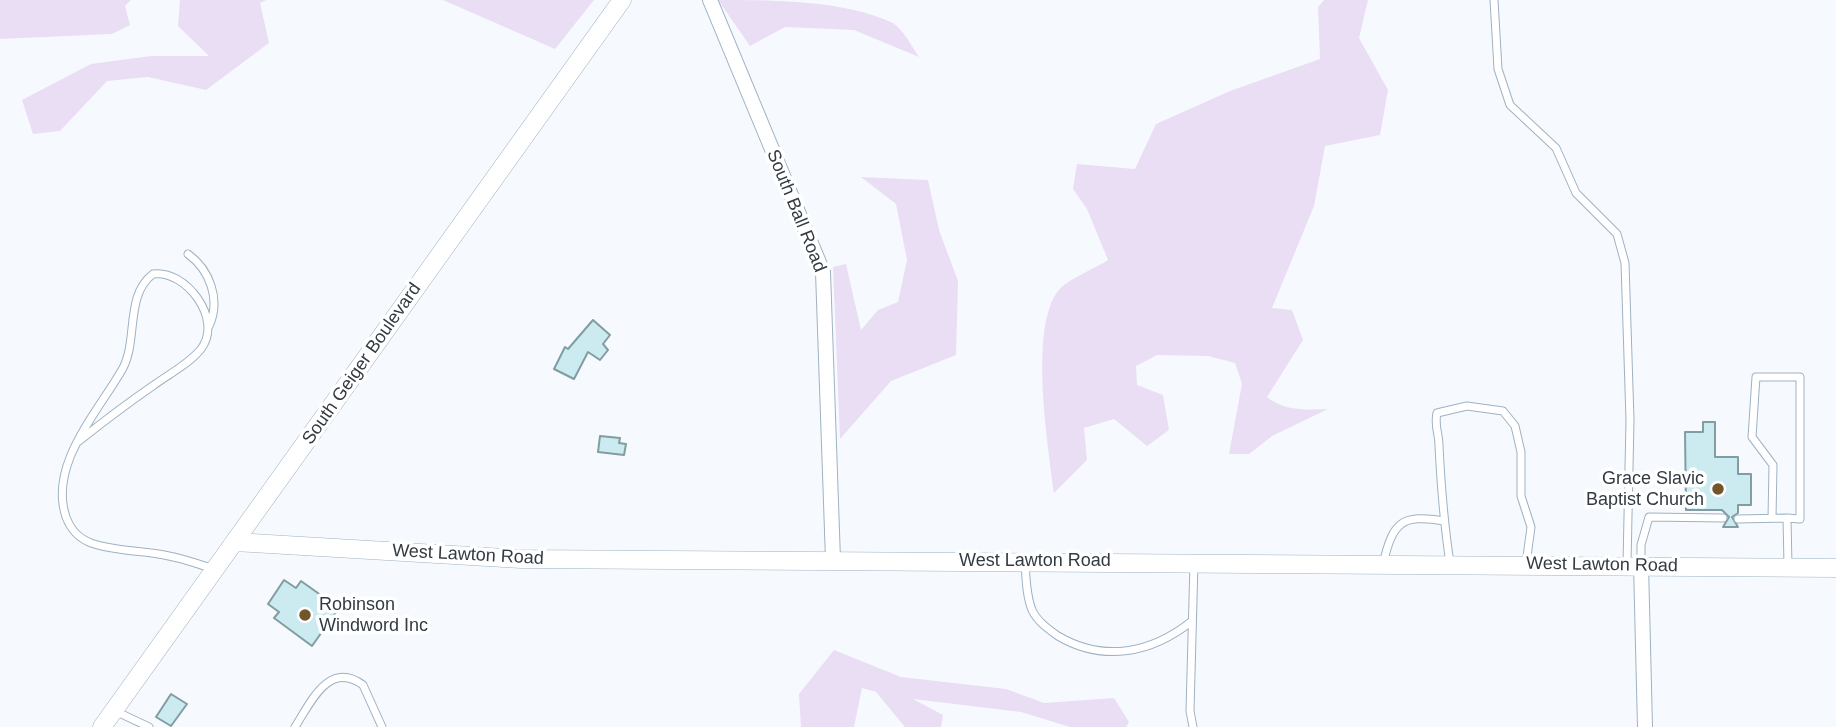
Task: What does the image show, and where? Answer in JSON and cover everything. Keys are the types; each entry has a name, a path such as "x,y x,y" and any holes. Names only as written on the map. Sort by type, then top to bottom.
{"street":[{"name":"South Geiger Boulevard","path":"102,727 622,0"},
{"name":"South Ball Road","path":"710,0 823,272 833,560"},
{"name":"West Lawton Road","path":"235,542 521,559 1836,568"},
{"path":"1634,565 1645,727"}],"lane":[{"path":"1494,0 1498,69 1510,105 1556,148 1576,193 1617,234 1625,263 1634,565"},
{"path":"79,441 192,356 206,340 214,306 212,287 205,270 188,254"},
{"path":"209,327 202,308 184,284 172,275 161,272 147,278 135,307 129,352 124,366 79,441 64,473 62,489 69,526 77,536 117,551 168,556 216,569"},
{"path":"1738,519 1800,519 1800,377 1756,377 1752,437 1773,466 1772,518"},
{"path":"1450,564 1444,522 1439,442 1434,424 1437,413 1466,406 1503,411 1514,426 1521,452 1521,496 1531,527 1525,565"},
{"path":"1383,564 1389,538 1397,525 1421,517 1444,522"},
{"path":"1634,565 1649,517 1723,518"},
{"path":"1787,518 1788,567"},
{"path":"1025,561 1032,610 1049,630 1074,645 1110,653 1127,652 1167,639 1192,621"},
{"path":"1193,727 1190,711 1194,562"},
{"path":"295,727 322,686 331,678 342,676 363,685 382,727"},
{"path":"114,710 149,727"}],"shaded area":[{"path":"0,0 131,0 125,6 130,25 112,34 0,39"},
{"path":"180,0 266,0 260,3 269,43 206,90 148,77 107,81 60,131 33,134 22,100 91,64 151,56 209,56 178,26"},
{"path":"443,0 594,0 555,49"},
{"path":"718,0 807,3 874,15 897,26 919,57 854,30 785,27 750,46"},
{"path":"1324,0 1368,0 1359,38 1388,90 1380,135 1325,146 1314,206 1272,308 1292,310 1303,340 1267,397 1288,407 1328,409 1272,436 1249,454 1229,454 1242,384 1235,363 1208,356 1157,355 1136,366 1137,385 1163,395 1169,430 1147,446 1114,419 1084,428 1087,460 1054,493 1042,359 1049,308 1062,287 1108,260 1087,209 1073,189 1077,164 1135,169 1156,124 1230,91 1320,59 1318,7"},
{"path":"861,177 928,180 939,230 958,281 956,355 891,381 840,439 833,267 846,264 861,330 878,310 898,302 907,260 896,204"},
{"path":"834,650 901,677 1006,689 1044,703 1114,698 1129,722 1126,727 1070,727 1021,712 913,699 943,715 941,727 905,727 876,692 862,688 854,727 801,727 799,694"}],"building":[{"path":"593,320 610,335 603,344 608,350 600,360 588,352 574,379 554,369 565,347 568,349"},
{"name":"Grace Slavic Baptist Church","path":"1703,422 1715,422 1715,457 1738,457 1738,474 1751,474 1751,505 1738,505 1738,513 1732,517 1738,527 1723,527 1729,517 1722,510 1686,510 1685,432 1703,432"},
{"path":"600,436 620,438 619,443 626,444 624,455 598,452"},
{"name":"Robinson Windword Inc","path":"284,580 296,588 301,581 339,608 312,646 274,618 279,612 268,604"},
{"path":"171,694 187,704 171,726 156,717"}],"place":[{"name":"Grace Slavic Baptist Church","path":"1718,489"},
{"name":"Robinson Windword Inc","path":"305,615"}]}
